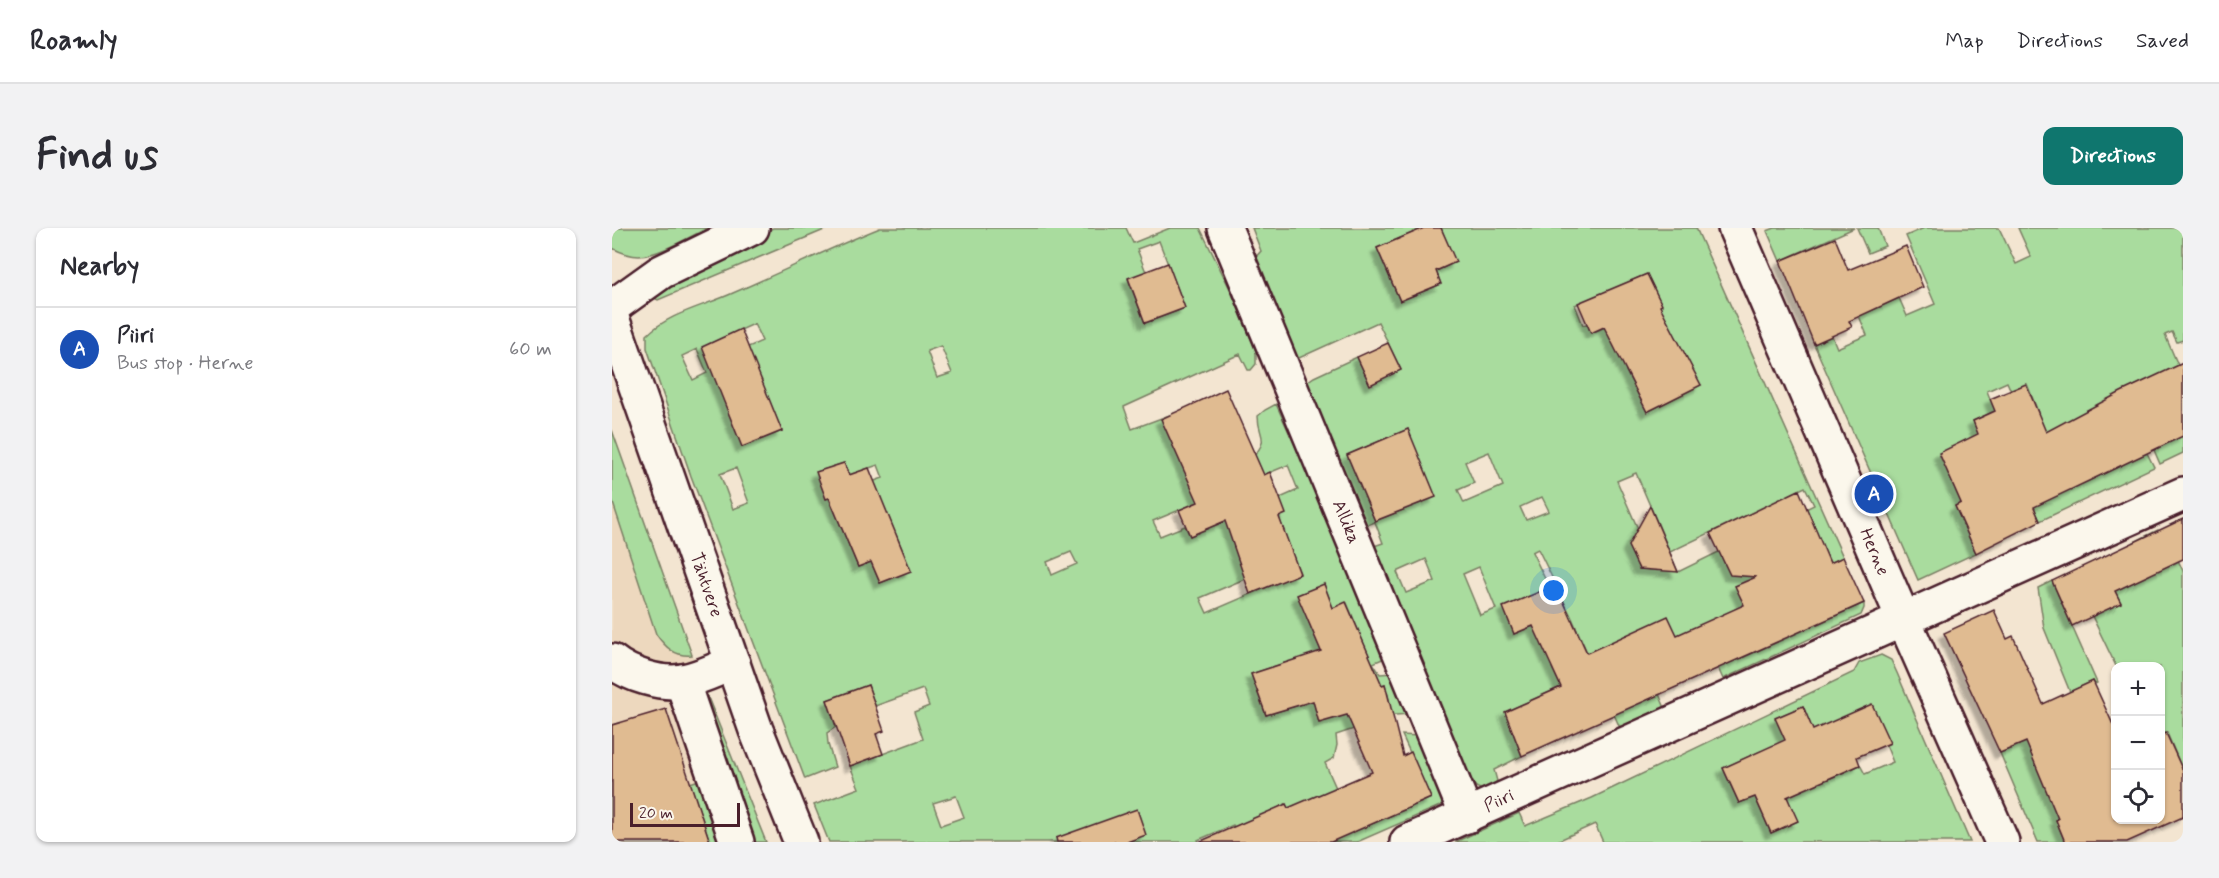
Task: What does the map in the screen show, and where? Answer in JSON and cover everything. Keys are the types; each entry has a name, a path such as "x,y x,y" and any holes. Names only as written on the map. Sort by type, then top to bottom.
{"street":[{"path":"613,317 661,272 752,228"},
{"name":"Allika","path":"1225,228 1467,816"},
{"name":"Herne","path":"1735,228 2002,842"},
{"name":"Tähtvere","path":"613,317 625,398 733,663 756,730 801,842"},
{"name":"Piiri","path":"1407,842 2183,494"},
{"path":"612,661 622,669 651,679 682,681 733,663"},
{"path":"682,681 737,842"}],"shaded area":[{"path":"612,430 707,695 766,842 612,842"}],"green space":[{"path":"612,228 708,228 665,249 639,256 628,255 612,248"},
{"path":"773,228 829,228 658,300 652,297 705,259"},
{"path":"880,228 1126,228 1133,243 1170,228 1200,228 1230,289 1256,351 1256,364 1248,370 1240,354 1124,407 1132,429 1175,413 1187,439 1252,458 1262,441 1258,416 1276,404 1321,502 1387,657 1373,663 1380,674 1393,673 1410,714 1395,715 1336,735 1337,745 1334,758 1325,763 1355,831 1431,798 1402,735 1418,736 1444,802 1442,805 1357,842 1303,842 1286,804 1262,815 1240,841 1233,825 1198,840 1199,842 1102,842 1082,839 1083,842 829,842 814,805 859,788 850,766 923,739 914,712 929,706 923,689 875,706 868,685 827,700 836,727 827,733 835,767 805,779 691,476 647,348 647,335 676,315 733,293","holes":["1159,241 1185,308 1145,323 1128,279 1146,272 1137,249","754,324 762,341 717,361 709,344","941,346 952,373 937,378 927,351","697,349 707,373 693,380 682,356","759,376 782,431 742,447","844,463 849,475 878,465 883,478 826,498 817,472","1288,465 1298,490 1280,498 1279,517 1287,540 1237,516 1190,536 1185,526 1160,536 1153,521","736,468 749,503 733,509 720,474","883,504 911,570 880,583 871,562 858,567 833,507","1071,552 1077,564 1052,575 1047,562","1293,556 1300,573 1207,613 1200,598","1324,584 1333,608 1347,603 1368,654 1325,660 1307,618","1288,662 1302,704 1266,715 1251,674","1385,684 1390,703 1319,722 1314,703","956,796 964,817 941,825 933,803"]},
{"path":"1252,228 1424,228 1377,248 1400,301 1441,284 1436,271 1455,262 1441,228 1696,228 1843,557 1830,563 1824,550 1744,605 1721,616 1740,659 1864,603 1861,615 1723,679 1718,668 1659,694 1665,708 1620,728 1572,618 1538,549 1532,552 1550,589 1568,661 1552,668 1561,687 1505,712 1522,756 1494,770 1497,781 1494,785 1482,790 1476,787 1466,774 1374,546 1383,543 1375,522 1362,527 1304,384 1357,357 1370,384 1401,370 1378,322 1299,358 1294,358 1253,260 1261,251","holes":["1647,274 1661,304 1591,333 1587,324 1583,325 1575,305","1646,361 1701,385 1647,412 1626,371","1408,429 1423,502 1375,521 1347,455","1489,452 1503,486 1464,503 1458,490 1474,483 1465,462","1636,473 1670,552 1805,487 1814,505 1678,572 1671,555 1659,570 1639,569 1629,546 1638,529 1617,481","1542,497 1549,511 1526,520 1520,507","1426,559 1435,581 1406,593 1397,572","1479,567 1496,609 1480,615 1463,574","1535,594 1546,621 1514,634"]},
{"path":"1775,228 1854,228 1780,261 1767,231"},
{"path":"1857,228 1878,228 1885,246 1868,253"},
{"path":"1924,228 1999,228 2016,264 2031,257 2018,228 2183,228 2183,340 2177,342 2172,332 2165,335 2183,377 2183,453 2160,464 2154,450 2170,442 2143,382 2122,392 2062,439 2082,484 2147,453 2154,467 2040,521 2019,474 1955,506 1976,553 1918,580 1814,344 1832,336 1837,348 1867,335 1859,316 1899,298 1907,316 1935,304 1906,236","holes":["2007,382 2011,391 2027,384 2038,412 1982,442 1973,421 1995,411 1987,391"]},
{"path":"612,430 692,655 676,653 656,634 612,500"},
{"path":"2158,530 2169,541 2183,571 2183,771 2167,733 2165,734 2165,662 2114,662 2092,616 2121,603 2115,591 2149,575 2134,542"},
{"path":"2052,581 2097,683 2093,681 2070,692 2044,628 2038,588"},
{"path":"1881,655 1891,660 1970,842 1603,842 1595,824 1555,842 1455,842 1519,813 1525,826 1592,798 1854,672 1859,663","holes":["1803,706 1810,724 1783,735 1776,718","1890,743 1886,745 1893,762 1865,774 1860,765 1831,778 1819,751","1761,751 1777,786 1787,797 1797,821 1771,833 1755,797 1739,803 1723,768"]},
{"path":"707,695 766,842 752,842 705,698"},
{"path":"2111,729 2111,797 2056,820 2065,842 2038,842 2000,753 2050,732 2104,732"},
{"path":"705,778 725,842 710,842 690,783"}],"building":[{"path":"1424,228 1441,228 1456,262 1436,271 1441,284 1400,301 1377,248"},
{"path":"1835,238 1848,270 1906,246 1923,287 1849,321 1852,327 1814,344 1780,261"},
{"path":"1168,263 1185,308 1145,323 1128,278"},
{"path":"1647,274 1662,305 1660,306 1701,385 1647,412 1604,327 1591,333 1578,303"},
{"path":"741,329 782,431 742,447 702,347"},
{"path":"1388,343 1401,370 1370,385 1357,357"},
{"path":"2183,363 2183,436 2034,507 2040,521 1976,553 1955,506 1961,503 1939,453 1978,434 1973,421 1995,411 1990,399 2026,384 2046,432 2121,392"},
{"path":"1226,389 1264,475 1270,472 1286,514 1279,517 1300,574 1250,594 1225,521 1190,536 1179,510 1198,502 1161,419"},
{"path":"1408,429 1436,497 1375,521 1347,455"},
{"path":"844,463 849,475 869,468 911,571 880,583 871,562 858,567 816,472"},
{"path":"1799,490 1830,563 1843,557 1864,603 1522,756 1505,712 1561,687 1533,626 1514,634 1503,607 1556,585 1587,653 1668,616 1677,635 1744,605 1735,586 1756,577 1730,575 1710,533"},
{"path":"1650,506 1678,572 1639,569 1628,546"},
{"path":"2183,519 2183,559 2115,591 2121,603 2072,626 2052,581"},
{"path":"1324,584 1333,608 1346,602 1382,685 1385,684 1403,756 1411,752 1431,798 1331,842 1199,842 1286,804 1288,808 1372,772 1347,715 1319,723 1313,701 1266,715 1251,674 1321,651 1297,595"},
{"path":"1994,610 2007,639 2013,636 2043,704 2093,681 2111,720 2111,824 2165,824 2166,733 2183,771 2183,817 2127,842 2065,842 2056,820 2058,819 2026,742 2000,753 1944,633"},
{"path":"868,685 884,731 876,734 883,754 850,766 827,700"},
{"path":"1872,704 1890,743 1857,757 1860,765 1787,797 1798,821 1771,833 1755,797 1739,803 1723,768 1785,740 1775,718 1803,706 1813,730"},
{"path":"666,709 710,842 612,842 612,725"},
{"path":"1137,809 1146,835 1127,842 1057,842 1056,838"}],"place":[{"name":"Piiri","path":"1874,494"}]}
